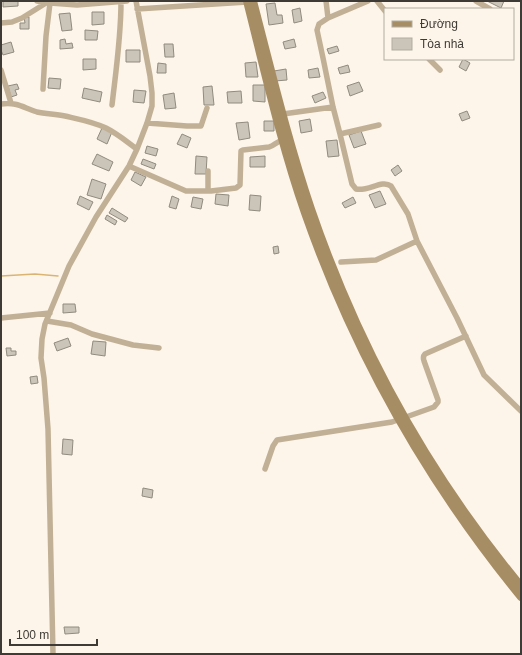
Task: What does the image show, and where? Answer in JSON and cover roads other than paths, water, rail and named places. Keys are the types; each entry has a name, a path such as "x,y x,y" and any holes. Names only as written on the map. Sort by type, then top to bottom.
{"main road":[{"path":"249,1 311,209 333,269 369,349 430,472 455,510 521,597"},
{"path":"249,1 283,140 303,205 332,283 367,359 402,418 457,501 521,586"}],"street":[{"path":"37,1 77,5 124,2 112,105"},
{"path":"53,654 48,429 41,358 42,339 47,321 69,266 96,217 137,149 152,106 149,69 136,1"},
{"path":"137,9 249,1"},
{"path":"326,1 328,18"},
{"path":"368,1 328,18 319,24 317,30 333,107 352,184 356,189 363,190 383,184 389,185 408,214 417,241 457,318 484,375 521,411"},
{"path":"377,1 384,10"},
{"path":"476,1 488,8"},
{"path":"1,24 19,20 48,3"},
{"path":"43,89 48,3"},
{"path":"430,60 440,70"},
{"path":"1,70 11,103"},
{"path":"1,104 11,103 47,114 64,116 92,123 117,134 137,149"},
{"path":"283,114 333,107"},
{"path":"147,123 201,126 207,108"},
{"path":"340,134 379,125"},
{"path":"128,166 182,190 208,191 236,188 240,185 241,151 273,146 276,142 283,140"},
{"path":"208,171 208,191"},
{"path":"341,262 376,260 417,241"},
{"path":"1,318 50,313"},
{"path":"47,321 71,325 92,334 133,345 159,348"},
{"path":"265,469 275,441 282,438 392,422 431,409 438,402 423,358 425,354 466,336"}],"waterway":[{"path":"1,276 35,274 58,276"}]}
